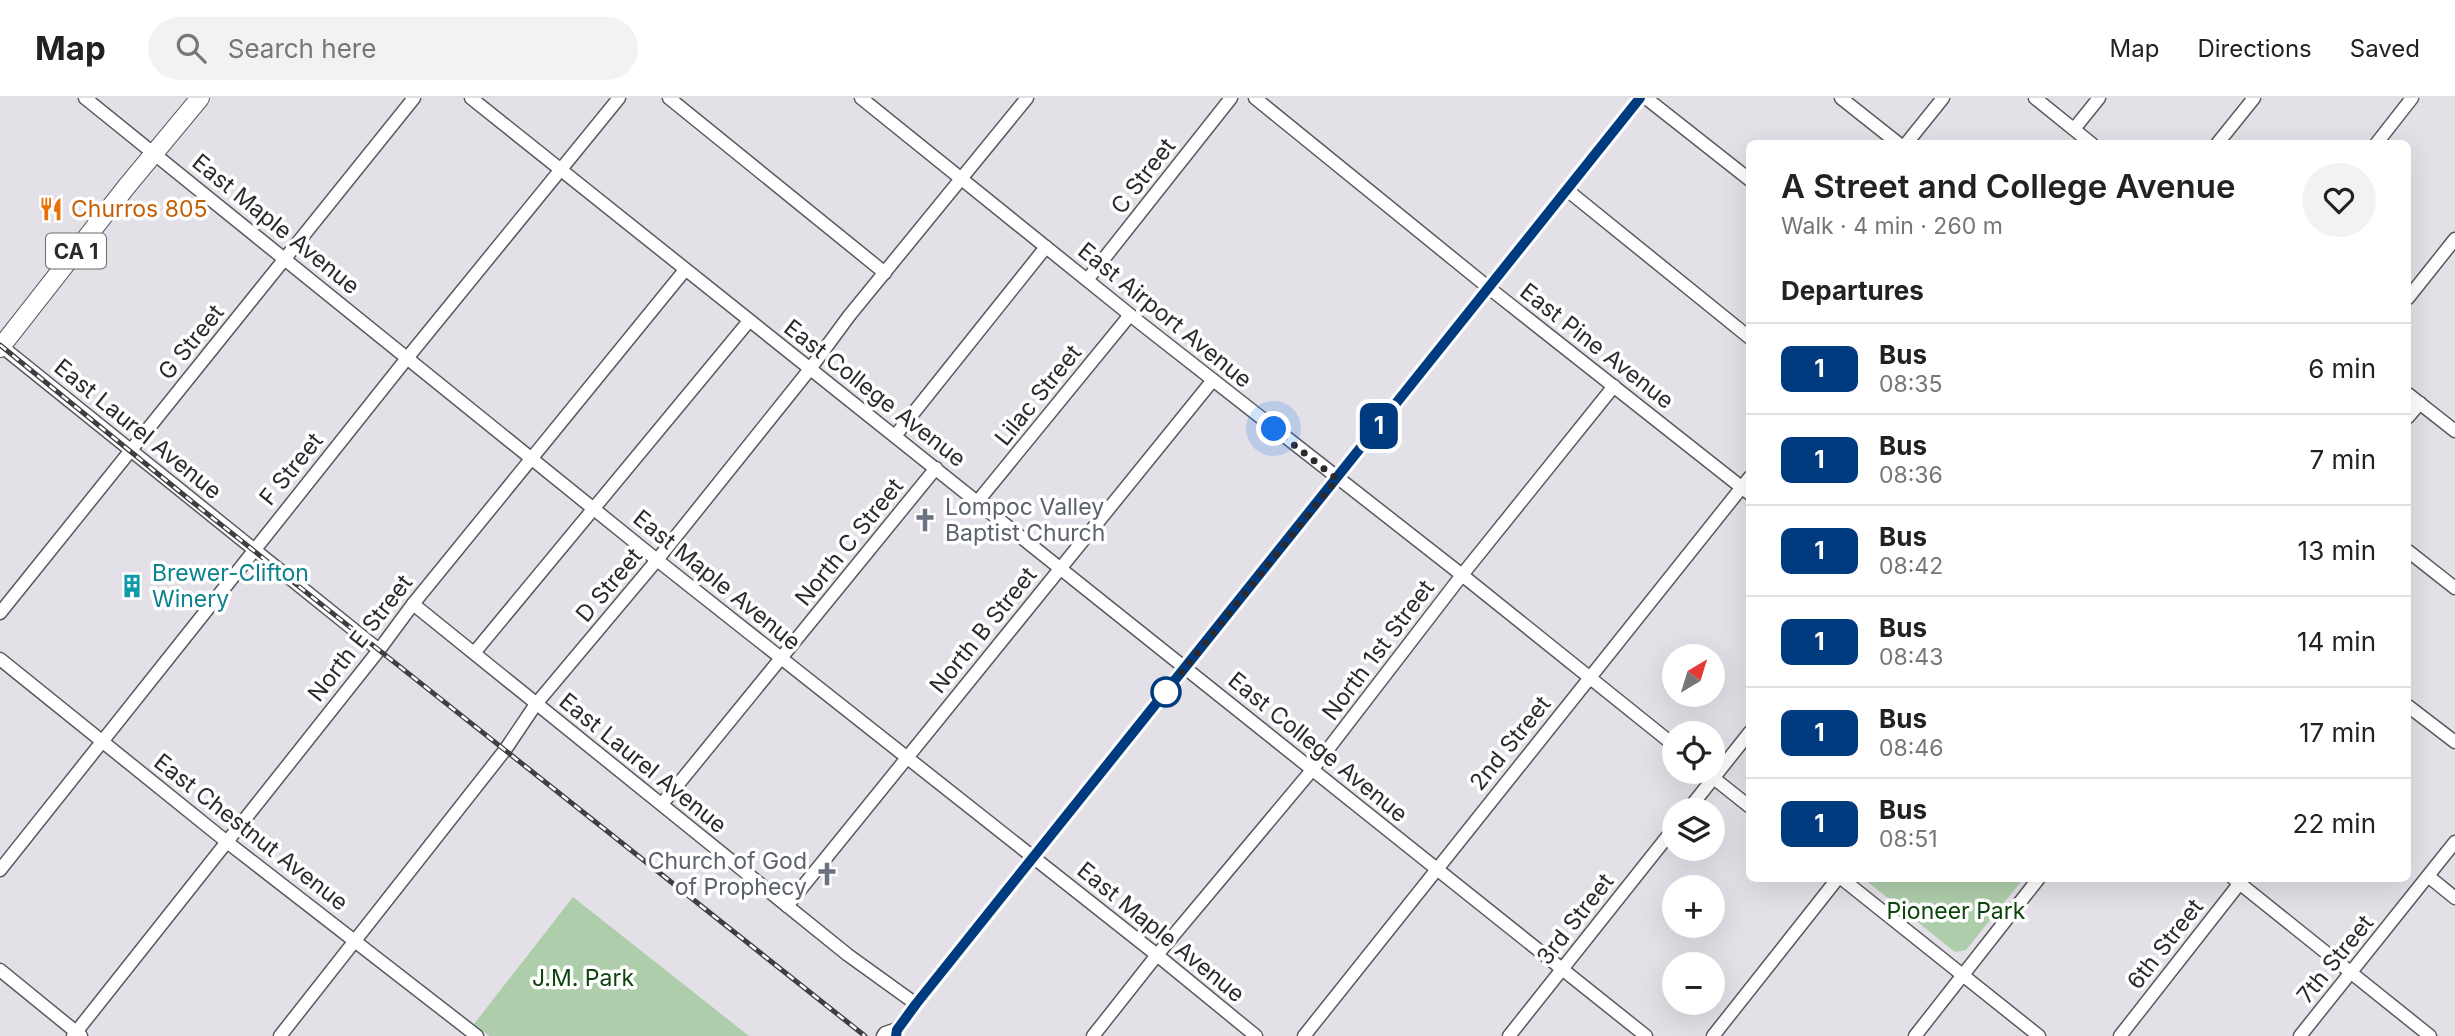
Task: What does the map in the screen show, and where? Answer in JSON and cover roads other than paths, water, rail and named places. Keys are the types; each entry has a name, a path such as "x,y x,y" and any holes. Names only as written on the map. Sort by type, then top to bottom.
{"highway":[{"name":"CA 1","path":"1,346 200,98"}],"street":[{"name":"East Maple Avenue","path":"85,98 657,560 1256,1036"},
{"name":"G Street","path":"0,613 414,98"},
{"name":"East College Avenue","path":"471,98 1646,1036"},
{"name":"F Street","path":"0,870 408,357 619,98"},
{"path":"668,98 885,273"},
{"name":"East Airport Avenue","path":"861,98 1130,315 1662,736"},
{"name":"D Street","path":"280,1036 505,750 536,704 657,560 810,369 849,316 1027,98"},
{"name":"C Street","path":"1087,280 1231,98"},
{"name":"East Pine Avenue","path":"1255,98 1489,288 1746,491"},
{"path":"883,1036 896,1033 916,1004 1640,98"},
{"path":"1646,98 1746,177"},
{"path":"1841,98 1894,140"},
{"path":"1909,140 1943,98"},
{"path":"2035,98 2087,140"},
{"path":"2074,129 2099,98"},
{"path":"2220,140 2254,98"},
{"path":"2379,140 2412,98"},
{"path":"1567,190 1746,335"},
{"path":"2411,294 2455,239"},
{"path":"895,436 1046,247"},
{"name":"North E Street","path":"77,1035 413,604 685,270"},
{"name":"Lilac Street","path":"978,501 1130,315"},
{"path":"474,653 749,321"},
{"name":"East Laurel Avenue","path":"1,346 379,650"},
{"name":"North B Street","path":"787,906 1213,380"},
{"name":"North 1st Street","path":"1093,1036 1312,770 1462,575 1615,386"},
{"path":"2411,396 2455,431"},
{"path":"2411,414 2420,403"},
{"name":"North C Street","path":"662,804 936,468"},
{"name":"2nd Street","path":"1304,1036 1588,678 1746,491"},
{"path":"2411,553 2455,588"},
{"name":"East Laurel Avenue","path":"413,604 848,955 916,1004"},
{"name":"East Chestnut Avenue","path":"0,659 227,842 477,1036"},
{"path":"2411,708 2455,742"},
{"path":"1725,759 1746,736"},
{"path":"1721,784 1746,804"},
{"name":"7th Street","path":"2300,1036 2455,842"},
{"name":"3rd Street","path":"1508,1036 1662,843"},
{"path":"2428,876 2455,898"},
{"path":"1713,1036 1836,882"},
{"path":"1844,882 2039,1036"},
{"path":"1915,1036 2036,882"},
{"name":"6th Street","path":"2120,1036 2236,882"},
{"path":"2240,882 2430,1036"},
{"path":"0,970 77,1035"}],"railway":[{"path":"0,345 190,500 865,1036"}],"place":[{"name":"Churros 805","path":"51,209"},
{"name":"Lompoc Valley Baptist Church","path":"925,520"},
{"name":"Brewer-Clifton Winery","path":"132,586"},
{"name":"Church of God of Prophecy","path":"827,874"}],"park label":[{"name":"Pioneer Park","path":"1956,911"},
{"name":"J.M. Park","path":"583,978"}]}
